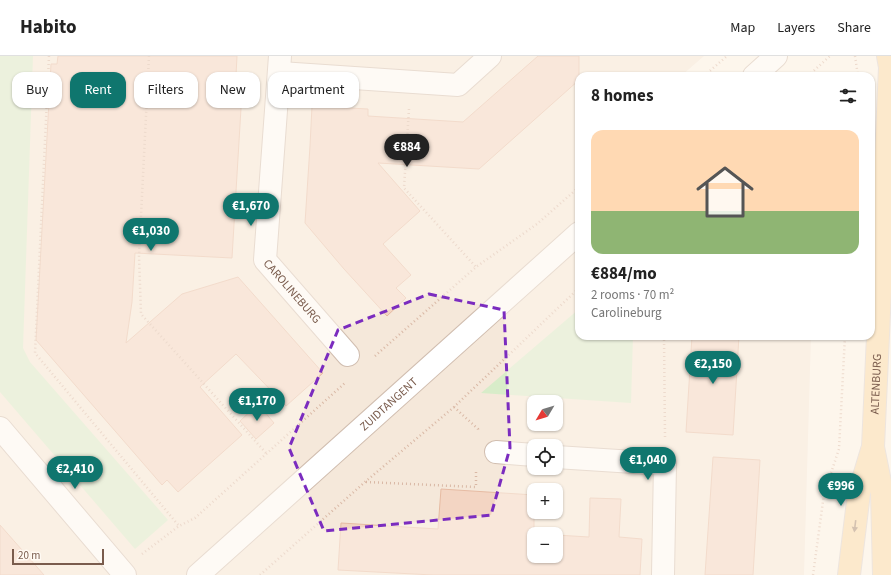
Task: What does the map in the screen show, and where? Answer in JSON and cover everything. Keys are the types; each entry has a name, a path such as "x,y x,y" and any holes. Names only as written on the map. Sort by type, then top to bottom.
{"main road":[{"name":"ALTENBURG","path":"849,575 860,493 873,447 889,61"},
{"name":"ALTENBURG","path":"873,447 882,492 884,575"}],"street":[{"name":"CAROLINEBURG","path":"348,355 265,260 280,65 410,82 458,85 490,56"},
{"path":"758,72 776,56"},
{"name":"ZUIDTANGENT","path":"198,575 575,237"},
{"path":"0,428 125,575"},
{"path":"496,452 527,454"},
{"path":"563,457 665,464 663,575"}],"path":[{"path":"50,56 35,353 179,526"},
{"path":"149,56 138,256 141,314 266,454"},
{"path":"709,72 727,56"},
{"path":"812,72 830,56"},
{"path":"855,56 857,72"},
{"path":"410,82 404,188 476,267"},
{"path":"260,575 365,482 454,407 575,292"},
{"path":"664,340 665,464"},
{"path":"813,575 824,494 839,449 845,340"},
{"path":"454,407 478,429 478,435"},
{"path":"365,482 476,487 476,467"}],"highlighted area":[{"path":"429,294 504,310 510,448 491,515 324,531 289,448 338,330"}],"shaded area":[{"path":"0,56 704,56 686,72 575,72 575,340 811,340 804,575 0,575"}],"green space":[{"path":"0,56 33,56 32,72 12,72 12,108 31,108 23,348 30,362 168,520 135,549 0,392"},
{"path":"575,312 575,340 633,340 631,403 563,398 563,395 527,396 481,393"}],"building":[{"path":"58,56 237,56 236,72 206,72 206,108 241,108 232,258 135,253 132,302 126,343 182,294 238,277 323,373 286,406 236,354 200,387 242,435 178,492 167,480 162,485 36,340 49,108 62,108 62,72 51,72 51,64 57,64"},
{"path":"538,56 579,56 579,72 575,72 575,84 479,169 378,163 420,211 383,244 411,275 396,288 406,298 387,316 305,223 312,108 368,109 368,116 463,122"},
{"path":"692,340 739,340 733,435 686,432"},
{"path":"258,404 274,423 256,439 240,421"},
{"path":"713,457 760,460 753,575 705,575"},
{"path":"441,489 527,495 527,519 534,519 534,527 527,527 527,563 563,563 563,535 589,537 590,498 621,499 619,537 642,539 640,575 433,575 338,570 341,523 438,529"},
{"path":"0,525 44,575 0,575"}]}
